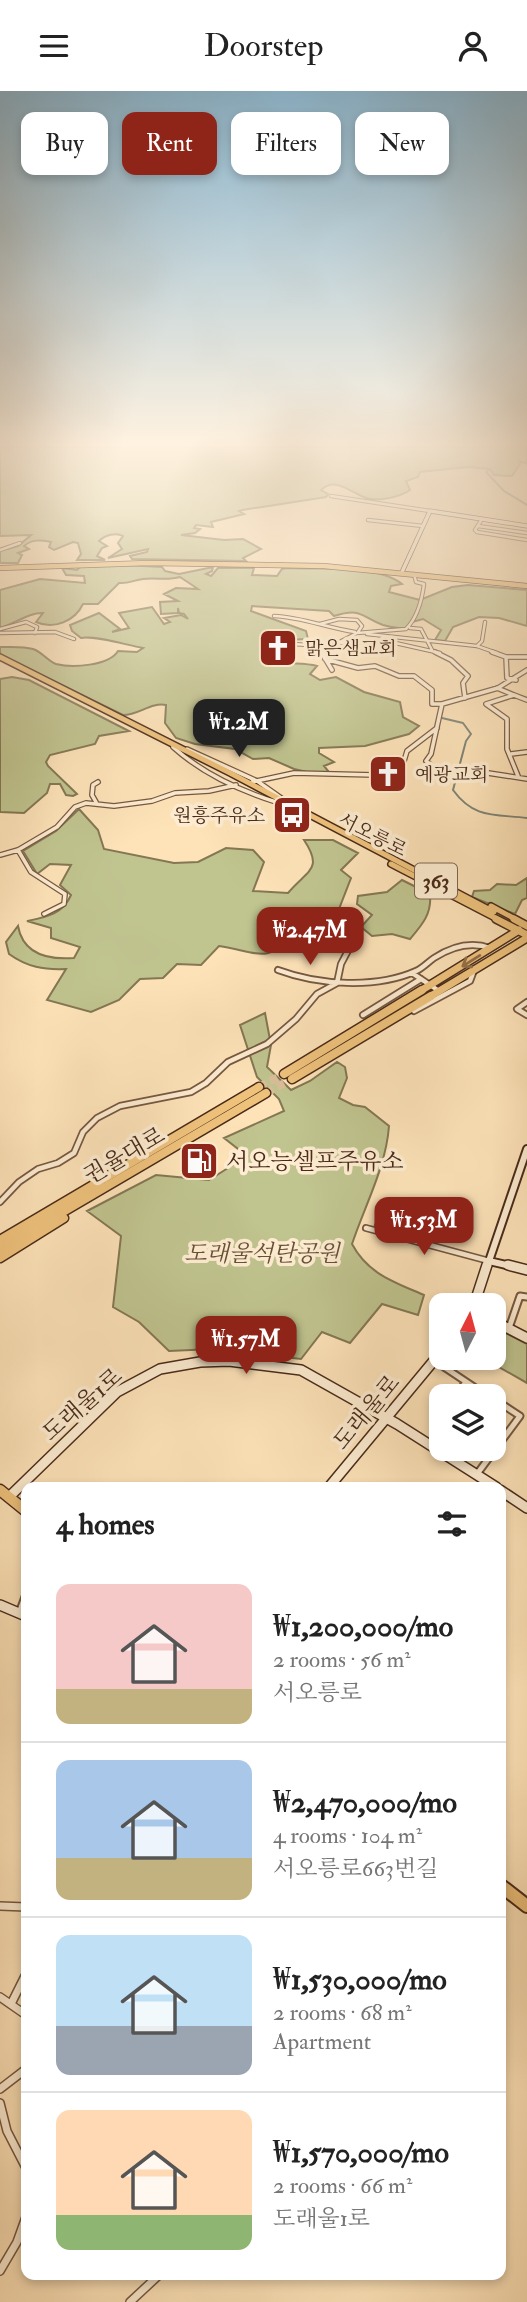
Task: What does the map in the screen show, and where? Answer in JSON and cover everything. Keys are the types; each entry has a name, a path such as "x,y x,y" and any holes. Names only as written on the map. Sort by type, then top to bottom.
{"highway":[{"path":"427,988 288,1076 435,993"},
{"name":"권율대로","path":"0,1240 263,1090 0,1249"},
{"path":"0,1258 106,1187"},
{"path":"0,1233 65,1201"}],"main road":[{"path":"0,568 148,563 324,566 527,585"},
{"name":"서오릉로","path":"0,659 287,803 493,913"},
{"name":"서오릉로","path":"174,747 379,853"},
{"path":"379,853 526,925 427,988"},
{"path":"379,853 527,936 473,972 435,993"},
{"path":"512,917 527,917"},
{"path":"499,921 503,930 502,941"},
{"path":"508,950 527,945"},
{"path":"4,1494 21,1507"},
{"path":"506,1890 527,1906"}],"street":[{"path":"402,572 411,550"},
{"path":"410,628 419,613 424,591 424,584 416,582 414,573"},
{"path":"274,616 298,617 393,638 477,646 506,657 527,657"},
{"path":"320,624 339,619 357,620 362,626 358,632 322,651 332,670"},
{"path":"0,631 26,622 37,627 35,633"},
{"path":"477,646 482,641 485,622"},
{"path":"358,632 421,629 432,650"},
{"path":"0,631 55,632 74,639"},
{"path":"391,632 393,638"},
{"path":"340,642 381,641 432,650 450,658 467,673 463,683 465,698"},
{"path":"292,644 328,646"},
{"path":"506,657 507,678 516,680"},
{"path":"325,659 358,668 375,666 399,676 414,676 432,690 432,704 442,704 497,688 516,680 527,670"},
{"path":"497,688 527,701"},
{"path":"514,695 485,703 507,719 507,749 518,776"},
{"path":"442,704 438,727 426,761 436,769 458,769 527,779"},
{"path":"255,781 294,773 374,775 404,761 407,751 438,727"},
{"name":"서오릉로","path":"174,747 192,751 255,781 287,803"},
{"name":"서오릉로","path":"174,747 184,758 231,786 276,802"},
{"path":"511,754 527,752"},
{"path":"97,803 92,795 93,785 98,782"},
{"path":"231,786 236,785"},
{"name":"서오릉로","path":"0,855 18,850 57,827 75,807 97,803 114,806 152,801 175,793 209,791 231,786"},
{"path":"18,850 31,872 65,894 64,904 44,914"},
{"path":"0,1202 19,1181 74,1153 83,1132 97,1118 120,1106 191,1092 206,1083 228,1062 267,1044 296,1019 317,995 337,983 341,964 352,943"},
{"path":"278,971 306,979 337,983 419,971 449,949 478,943 491,949"},
{"path":"411,972 435,993"},
{"path":"407,1012 470,981 473,972"},
{"path":"363,1015 421,979"},
{"path":"527,1002 517,1009 527,1015"},
{"path":"478,1293 527,1149"},
{"path":"366,1228 527,1270"},
{"path":"527,1297 520,1296 508,1328 527,1338"},
{"name":"도래울1로","path":"4,1494 117,1392 160,1369 200,1361 229,1361 301,1370 386,1418 488,1482"},
{"name":"도래울로","path":"333,1482 429,1366"},
{"path":"448,1370 466,1383"},
{"path":"506,1407 520,1416 506,1434"},
{"path":"476,1475 486,1461"},
{"path":"506,1494 527,1508"},
{"path":"0,1605 21,1614"},
{"path":"0,1906 21,1907"},
{"path":"11,2004 21,1984"},
{"path":"0,1997 21,2011"},
{"path":"0,2089 21,2073"},
{"path":"0,2103 8,2131 21,2158"},
{"path":"0,2271 21,2233"},
{"path":"130,2302 154,2280"}],"green space":[{"path":"26,550 18,553 22,555 18,563 0,563 0,551"},
{"path":"80,550 101,550 97,556 105,560 77,560"},
{"path":"120,550 143,550 108,558"},
{"path":"259,550 243,558 246,561 132,559 130,556 147,552"},
{"path":"80,567 162,567 165,571 179,574 213,567 212,571 206,574 211,576 218,568 254,568 252,575 277,576 282,569 287,568 363,571 378,573 402,584 391,586 389,592 420,600 452,587 468,585 527,590 527,626 499,618 479,617 453,627 445,641 435,640 441,630 423,619 412,622 405,629 383,625 361,614 350,612 334,616 329,611 252,606 251,611 306,631 308,639 263,641 274,661 317,666 310,674 320,680 336,677 364,692 400,702 403,717 419,726 409,734 365,746 319,748 319,753 334,762 324,766 329,772 311,773 269,758 253,759 235,749 195,744 176,738 165,723 166,705 155,705 123,715 0,655 0,647 25,647 36,650 56,664 90,665 107,660 118,651 137,652 143,648 102,639 81,638 72,631 70,625 99,613 120,629 112,632 129,628 119,613 152,607 164,624 170,622 164,618 181,615 188,619 179,613 178,608 178,613 161,614 160,602 178,601 164,594 176,588 198,589 180,577 119,583 98,604 83,604 75,615 57,624 36,622 43,613 38,613 0,628 0,590 40,579 85,583 84,576 66,575 62,568 77,570"},
{"path":"12,677 29,680 129,731 99,736 95,744 50,755 46,762 48,766 77,794 66,795 60,784 50,784 47,793 24,813 0,812 0,679"},
{"path":"79,809 98,830 104,849 174,863 198,862 226,848 253,850 264,862 253,891 288,893 307,874 313,864 313,858 304,840 333,840 358,853 341,870 351,878 337,914 321,924 309,938 295,936 276,951 260,954 219,946 201,965 177,964 163,978 140,979 119,1000 91,1012 47,1000 66,969 43,968 22,962 9,954 6,942 18,926 25,943 38,953 55,958 74,958 80,947 51,938 51,928 27,921 53,914 68,901 71,895 60,885 71,865 50,864 37,874 23,851 56,831"},
{"path":"527,878 527,898 522,900 515,914 472,897 474,891 490,890 497,884 516,885"},
{"path":"402,880 430,894 425,919 410,939 392,934 372,936 361,927 372,915 357,904 358,896 387,892"},
{"name":"도래울석탄공원","path":"265,1013 271,1045 267,1067 291,1090 310,1081 337,1062 345,1067 347,1078 339,1098 365,1107 389,1126 384,1156 352,1244 374,1270 424,1295 418,1315 382,1304 350,1343 322,1332 301,1359 240,1352 241,1341 223,1337 213,1349 169,1351 139,1322 113,1307 121,1236 87,1211 156,1175 209,1180 247,1156 224,1138 284,1111 279,1099 257,1077 240,1025"},
{"path":"384,1203 439,1214 431,1239 375,1225"},
{"path":"506,1333 527,1344 527,1383 504,1370"}],"waterway":[{"path":"442,718 463,723 471,734 466,741 453,790 477,811 527,818"}],"tunnel":[{"path":"494,912 511,920"},
{"path":"507,919 518,924"},
{"path":"259,1087 284,1074"},
{"path":"266,1093 292,1079"}],"place":[{"name":"맑은샘교회","path":"278,648"},
{"name":"예광교회","path":"388,774"},
{"name":"원흥주유소","path":"292,815"},
{"name":"서오능셀프주유소","path":"199,1161"}]}
